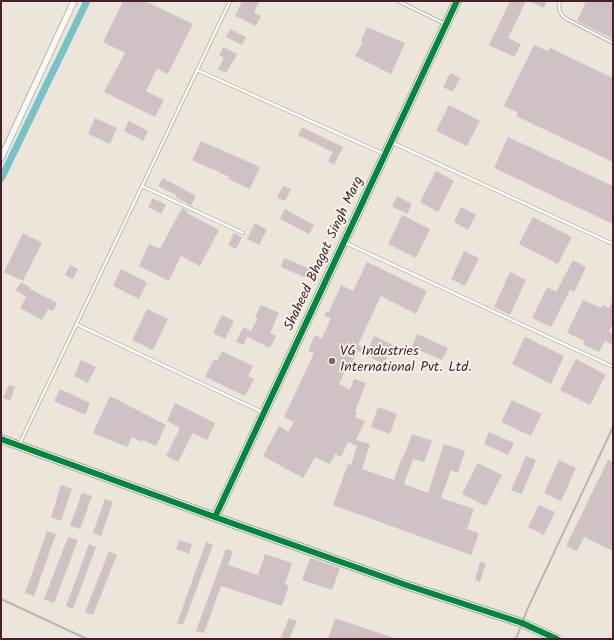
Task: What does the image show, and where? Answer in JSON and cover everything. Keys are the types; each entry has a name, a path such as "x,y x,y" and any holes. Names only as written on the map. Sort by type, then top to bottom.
{"street":[{"path":"1,158 74,1"},
{"name":"Shaheed Bhagat Singh Marg","path":"215,517 457,1"},
{"path":"1,439 406,585 522,623 557,639"}],"lane":[{"path":"19,445 230,1"},
{"path":"398,1 446,24"},
{"path":"560,1 560,12 565,18 613,43"},
{"path":"196,70 385,154"},
{"path":"391,142 613,244"},
{"path":"142,186 243,233"},
{"path":"344,242 611,366"},
{"path":"76,324 264,412"}],"building":[{"path":"123,1 145,1 193,24 168,74 157,69 146,91 164,100 155,117 104,92 125,53 103,42"},
{"path":"242,1 260,1 254,12 261,16 256,26 235,16"},
{"path":"510,1 526,1 508,38 521,44 514,57 489,45"},
{"path":"529,1 547,1 544,8"},
{"path":"586,1 613,1 613,39 577,21"},
{"path":"367,27 405,43 391,74 355,56 363,42 361,41"},
{"path":"230,29 246,37 242,45 226,37"},
{"path":"534,45 548,51 550,48 613,78 613,162 516,116 518,113 504,106"},
{"path":"223,47 237,54 226,73 218,69 224,58 219,55"},
{"path":"450,73 460,78 453,92 443,87"},
{"path":"449,105 480,121 467,146 436,131"},
{"path":"95,118 117,128 110,144 88,134"},
{"path":"129,121 148,131 143,141 124,131"},
{"path":"302,127 343,147 334,165 328,161 333,152 298,135"},
{"path":"508,137 613,186 613,224 494,168"},
{"path":"201,141 260,167 250,189 228,179 229,177 211,168 192,160"},
{"path":"436,171 454,181 438,212 420,202"},
{"path":"163,178 196,196 191,206 176,197 176,195 158,186"},
{"path":"283,186 291,189 285,201 277,198"},
{"path":"397,196 412,204 407,214 392,206"},
{"path":"153,198 166,205 161,214 148,207"},
{"path":"461,207 476,215 468,230 454,222"},
{"path":"182,208 188,211 187,213 219,230 200,266 181,256 169,281 139,266 149,244 160,249"},
{"path":"285,209 314,225 309,234 280,219"},
{"path":"402,215 430,229 416,258 388,244"},
{"path":"533,217 572,237 558,264 519,244"},
{"path":"255,223 267,230 259,245 247,239"},
{"path":"23,233 42,243 23,281 4,272"},
{"path":"234,233 242,237 236,249 228,245"},
{"path":"464,251 479,258 465,286 451,279"},
{"path":"284,258 310,269 306,278 281,267"},
{"path":"573,260 586,267 574,292 570,290 551,327 532,318 547,287 556,292"},
{"path":"367,262 427,291 416,314 381,296 358,345 368,350 374,336 393,345 384,364 358,351 349,370 346,368 339,384 350,390 354,379 366,383 355,412 357,413 355,417 365,421 356,440 370,444 362,469 394,480 412,434 432,441 424,462 413,459 404,484 428,493 444,444 465,451 458,473 451,470 441,498 474,509 467,529 479,533 471,555 333,505 348,464 351,465 357,446 348,442 341,457 335,454 330,464 315,457 303,478 263,456 279,426 288,432 294,422 284,417 314,353 308,351 315,335 322,338 331,318 324,316 327,311 329,312 341,285 353,291"},
{"path":"70,265 78,269 73,279 65,275"},
{"path":"121,269 147,282 139,299 113,286"},
{"path":"510,272 526,280 510,315 494,307"},
{"path":"21,282 31,288 30,289 57,303 53,311 48,309 42,320 20,308 26,297 16,290"},
{"path":"583,300 601,308 602,305 609,308 613,301 613,323 609,332 613,334 613,345 605,341 599,352 583,344 585,341 567,333"},
{"path":"261,305 279,313 270,333 276,336 270,348 247,337 244,345 236,342 243,327 251,331 258,318 255,317"},
{"path":"147,309 168,319 153,350 132,340"},
{"path":"222,315 234,321 225,339 213,333"},
{"path":"417,334 448,348 442,360 412,347"},
{"path":"525,337 564,356 551,384 512,364"},
{"path":"222,351 253,366 248,376 254,379 245,396 205,377 214,359 217,361"},
{"path":"576,359 606,375 590,405 560,390"},
{"path":"81,360 96,367 88,383 74,376"},
{"path":"9,385 15,387 10,401 3,398"},
{"path":"60,389 90,403 85,415 54,401"},
{"path":"110,396 166,425 156,446 132,437 127,447 93,433"},
{"path":"512,400 542,414 531,436 501,422"},
{"path":"175,403 215,423 207,440 193,433 178,462 166,456 180,428 167,421"},
{"path":"378,407 397,414 390,434 371,427"},
{"path":"489,432 514,443 508,455 484,444"},
{"path":"526,456 536,460 522,494 511,490"},
{"path":"559,460 576,468 561,501 544,493"},
{"path":"608,460 613,462 613,551 584,537 577,551 566,546"},
{"path":"478,463 502,475 486,506 462,494"},
{"path":"61,485 72,489 61,521 51,517"},
{"path":"82,493 92,496 80,529 70,526"},
{"path":"105,499 113,502 101,536 93,533"},
{"path":"539,505 555,512 544,535 528,527"},
{"path":"47,531 56,534 34,596 25,593"},
{"path":"68,537 78,540 54,603 44,599"},
{"path":"179,540 192,544 189,554 176,549"},
{"path":"206,542 213,545 183,625 177,623"},
{"path":"89,544 96,547 73,609 66,606"},
{"path":"226,549 233,551 228,565 258,575 265,554 292,563 285,584 289,585 282,606 221,586 204,633 196,631"},
{"path":"109,551 117,555 93,615 85,612"},
{"path":"310,558 340,568 332,590 302,580"},
{"path":"480,562 486,563 480,582 475,580"},
{"path":"289,618 297,621 289,639 286,639 281,637"},
{"path":"335,618 394,638 394,639 328,639"}],"waterway":[{"path":"1,179 87,1"}],"railway":[{"path":"516,639 527,610 613,427"},
{"path":"1,599 87,639"}],"cycle path":[{"path":"215,517 457,1"},
{"path":"1,439 406,585 522,623 557,639"}],"place":[{"name":"VG Industries International Pvt. Ltd.","path":"332,361"}]}
